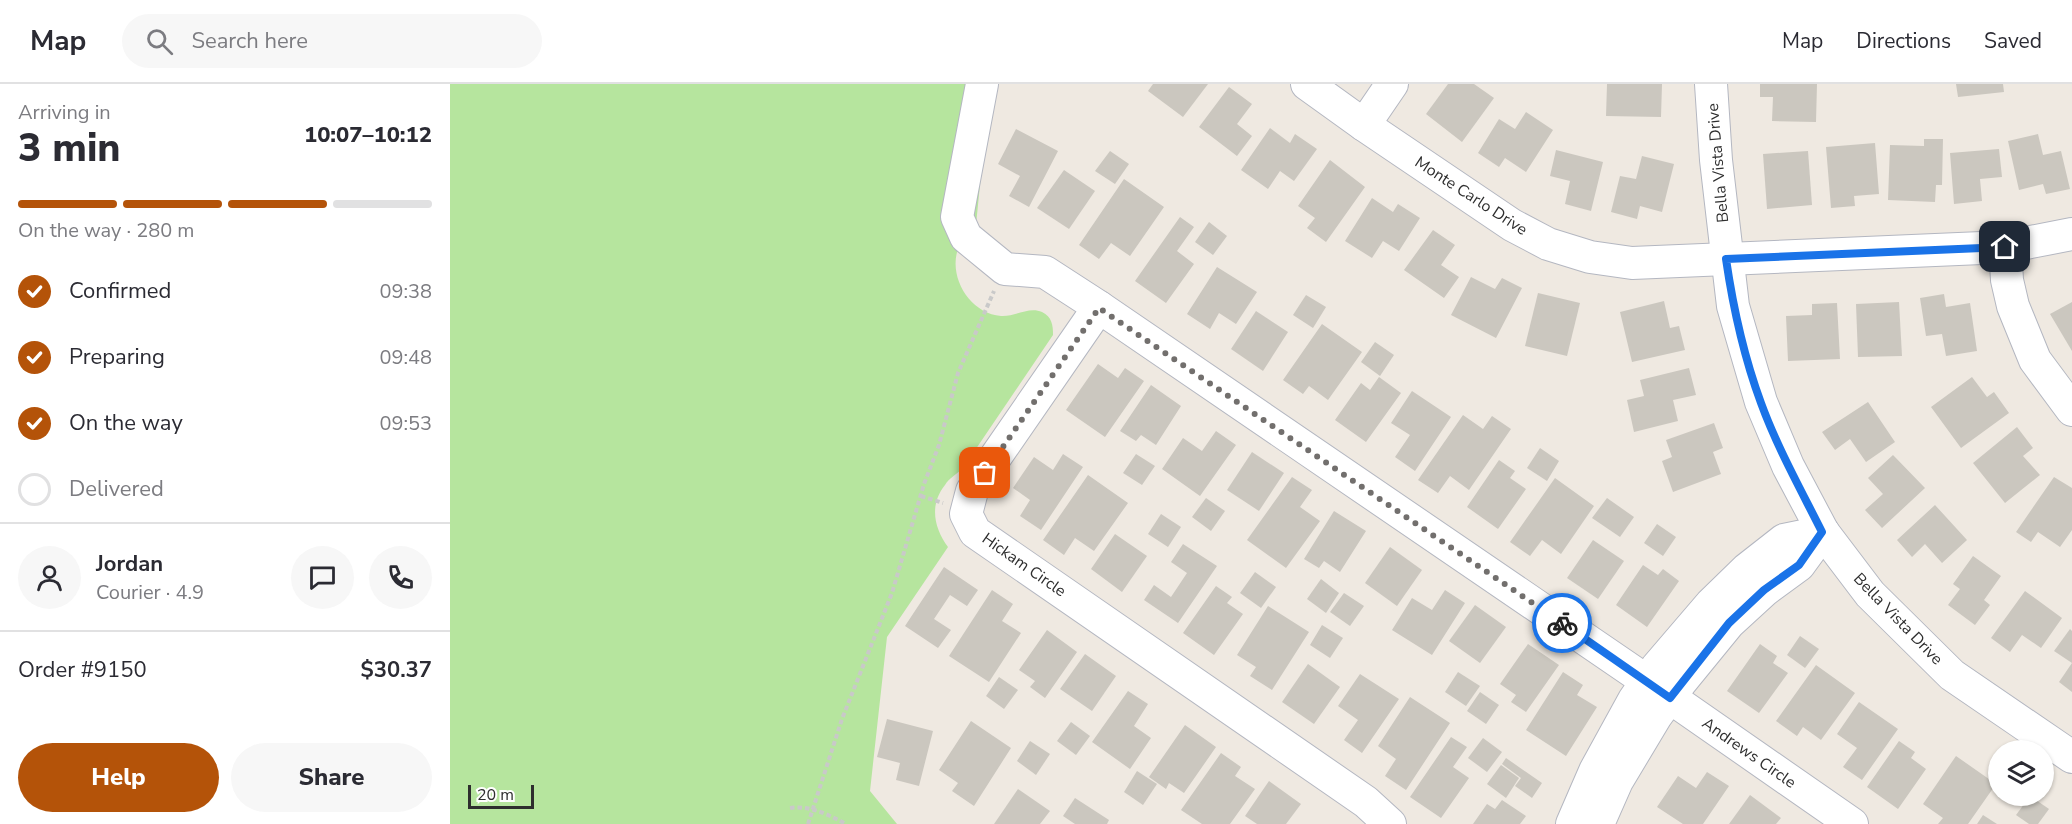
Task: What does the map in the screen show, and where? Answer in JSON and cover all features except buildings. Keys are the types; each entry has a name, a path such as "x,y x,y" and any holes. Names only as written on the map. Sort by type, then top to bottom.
{"street":[{"path":"982,84 957,217 966,237 1005,269 1045,272 1658,690"},
{"name":"Monte Carlo Drive","path":"1307,84 1496,215 1548,244 1590,257 1632,263 2005,247 2072,234"},
{"path":"1364,125 1392,84"},
{"name":"Bella Vista Drive","path":"1711,84 1716,160 1733,306 1761,402 1788,466 1822,532 1870,594 1952,675 2072,757"},
{"path":"2005,247 2007,280 2013,306 2035,360 2072,410"},
{"name":"Hickam Circle","path":"1099,308 972,491 966,514 975,532 1366,802 1390,824"},
{"path":"1598,824 1658,690 1711,604 1747,569 1784,540 1822,532"},
{"path":"1572,824 1595,771 1634,700 1658,690"},
{"name":"Andrews Circle","path":"1658,690 1852,824"}],"path":[{"path":"808,824 838,730 892,593 924,484 939,444 958,373 1005,269"},
{"path":"790,808 801,807 812,810 846,824"}],"green space":[{"path":"450,84 990,84 976,225 964,237 957,251 957,275 961,287 977,307 1001,316 1037,310 1048,316 1053,335 963,468 949,480 940,493 935,516 939,532 948,547 887,637 870,791 897,824 450,824"}],"way so far":[{"path":"985,473 1099,308 1562,623"}],"route":[{"path":"1562,623 1670,698 1729,623 1764,590 1799,565 1822,532 1788,466 1761,402 1733,306 1726,259 2005,247"}]}
